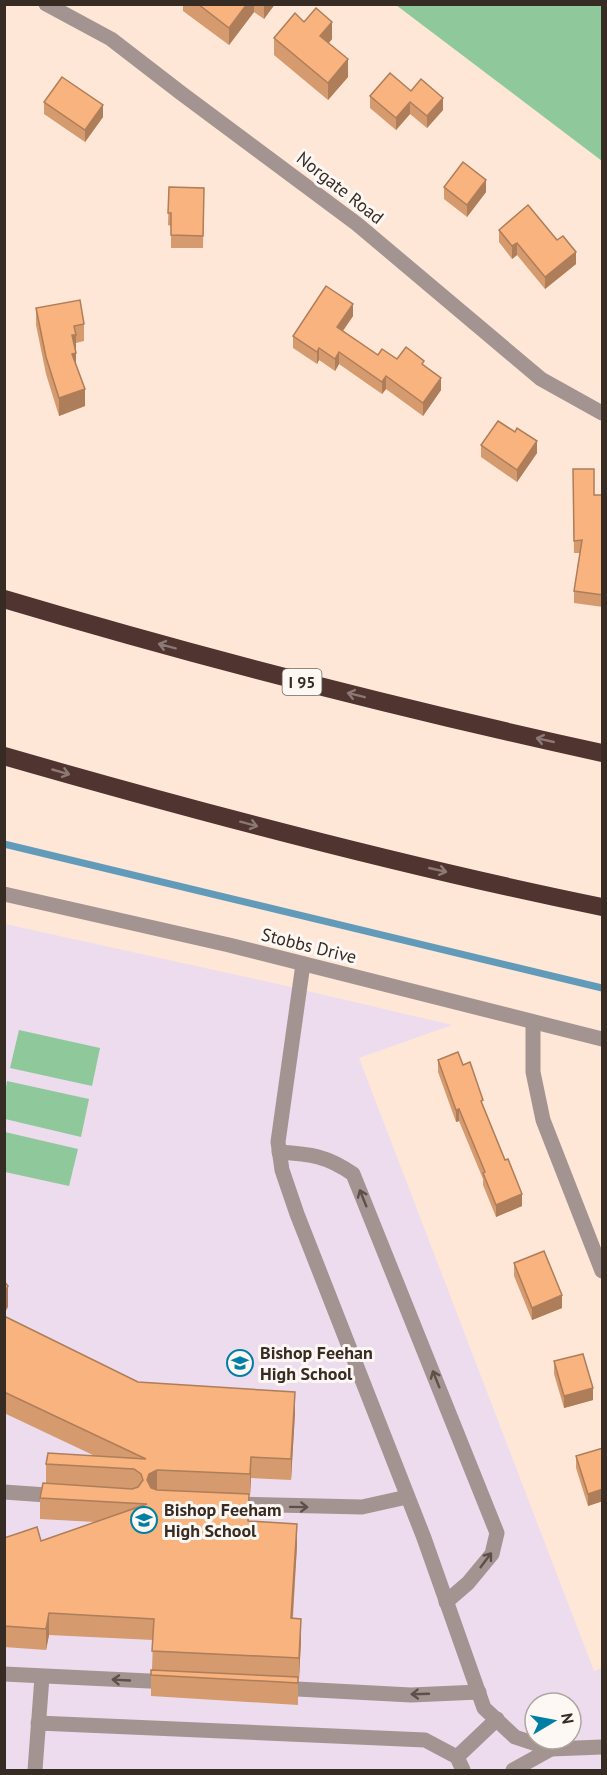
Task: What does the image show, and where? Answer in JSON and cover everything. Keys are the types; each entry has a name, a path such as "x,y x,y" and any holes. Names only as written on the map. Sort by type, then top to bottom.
{"highway":[{"name":"I 95","path":"4,599 381,702 603,753"},
{"path":"4,756 265,828 603,907"}],"street":[{"name":"Norgate Road","path":"46,4 111,39 357,224 541,379 603,413"},
{"name":"Stobbs Drive","path":"4,894 229,945 603,1040"},
{"path":"303,964 278,1142 282,1170 297,1214 424,1538 484,1708 515,1737 523,1740"},
{"path":"533,1022 533,1072 543,1120 603,1271"},
{"path":"279,1152 308,1154 335,1162 353,1174 497,1533 492,1554 468,1582 446,1602"},
{"path":"4,1492 78,1497"},
{"path":"213,1503 362,1508 407,1497"},
{"path":"4,1674 179,1683"},
{"path":"35,1770 42,1677"},
{"path":"258,1687 411,1695 479,1692"},
{"path":"38,1723 425,1740 460,1764 496,1719"},
{"path":"583,1748 603,1747"},
{"path":"513,1770 547,1751"}],"shaded area":[{"name":"Bishop Feehan High School","path":"5,924 452,1025 359,1058 594,1671 602,1668 602,1770 5,1770"}],"green space":[{"path":"396,5 602,5 602,161"},
{"path":"19,1030 100,1048 92,1086 10,1068"},
{"path":"7,1081 89,1099 81,1137 5,1119"},
{"path":"5,1132 78,1149 69,1186 5,1172"}],"building":[{"path":"198,4 247,4 229,28"},
{"path":"316,8 332,22 320,36 348,59 328,83 274,38 295,13 304,22"},
{"path":"390,73 411,91 421,79 443,98 427,116 410,102 396,118 370,96"},
{"path":"62,77 103,105 85,130 44,102"},
{"path":"463,162 486,180 467,205 444,187"},
{"path":"169,187 204,188 203,236 171,235 171,213 168,213"},
{"path":"528,205 557,240 563,236 576,252 545,277 517,243 512,246 499,230"},
{"path":"326,286 353,304 337,327 378,355 382,349 397,359 406,347 424,361 422,364 441,378 423,403 386,376 382,382 339,352 335,359 319,348 317,352 293,336"},
{"path":"80,300 84,324 74,326 76,335 72,335 76,353 72,354 85,389 59,398 46,357 36,308"},
{"path":"498,421 515,432 517,428 537,441 517,470 481,445"},
{"path":"573,469 594,469 594,495 603,495 603,595 574,591 582,540 574,541"},
{"path":"458,1052 463,1065 470,1062 483,1100 481,1101 505,1160 508,1159 522,1194 496,1205 483,1173 485,1172 459,1109 456,1110 438,1060"},
{"path":"544,1251 562,1295 532,1308 514,1263"},
{"path":"4,1281 8,1286 4,1293"},
{"name":"Bishop Feeham High School","path":"4,1316 138,1382 295,1392 291,1459 251,1457 250,1474 157,1470 149,1474 147,1480 151,1488 157,1490 249,1494 248,1521 297,1524 291,1618 301,1619 299,1658 152,1651 154,1619 49,1613 46,1629 4,1626 4,1538 37,1527 41,1541 147,1504 40,1498 43,1483 132,1489 138,1487 143,1480 141,1474 134,1469 46,1464 48,1453 146,1459 4,1392"},
{"path":"583,1354 593,1388 564,1396 554,1361"},
{"path":"603,1448 603,1489 588,1494 576,1456"},
{"path":"151,1670 298,1677 298,1683 151,1675"}],"waterway":[{"path":"4,844 602,988"}],"place":[{"name":"Bishop Feehan High School","path":"240,1363"},
{"name":"Bishop Feeham High School","path":"144,1520"}]}
